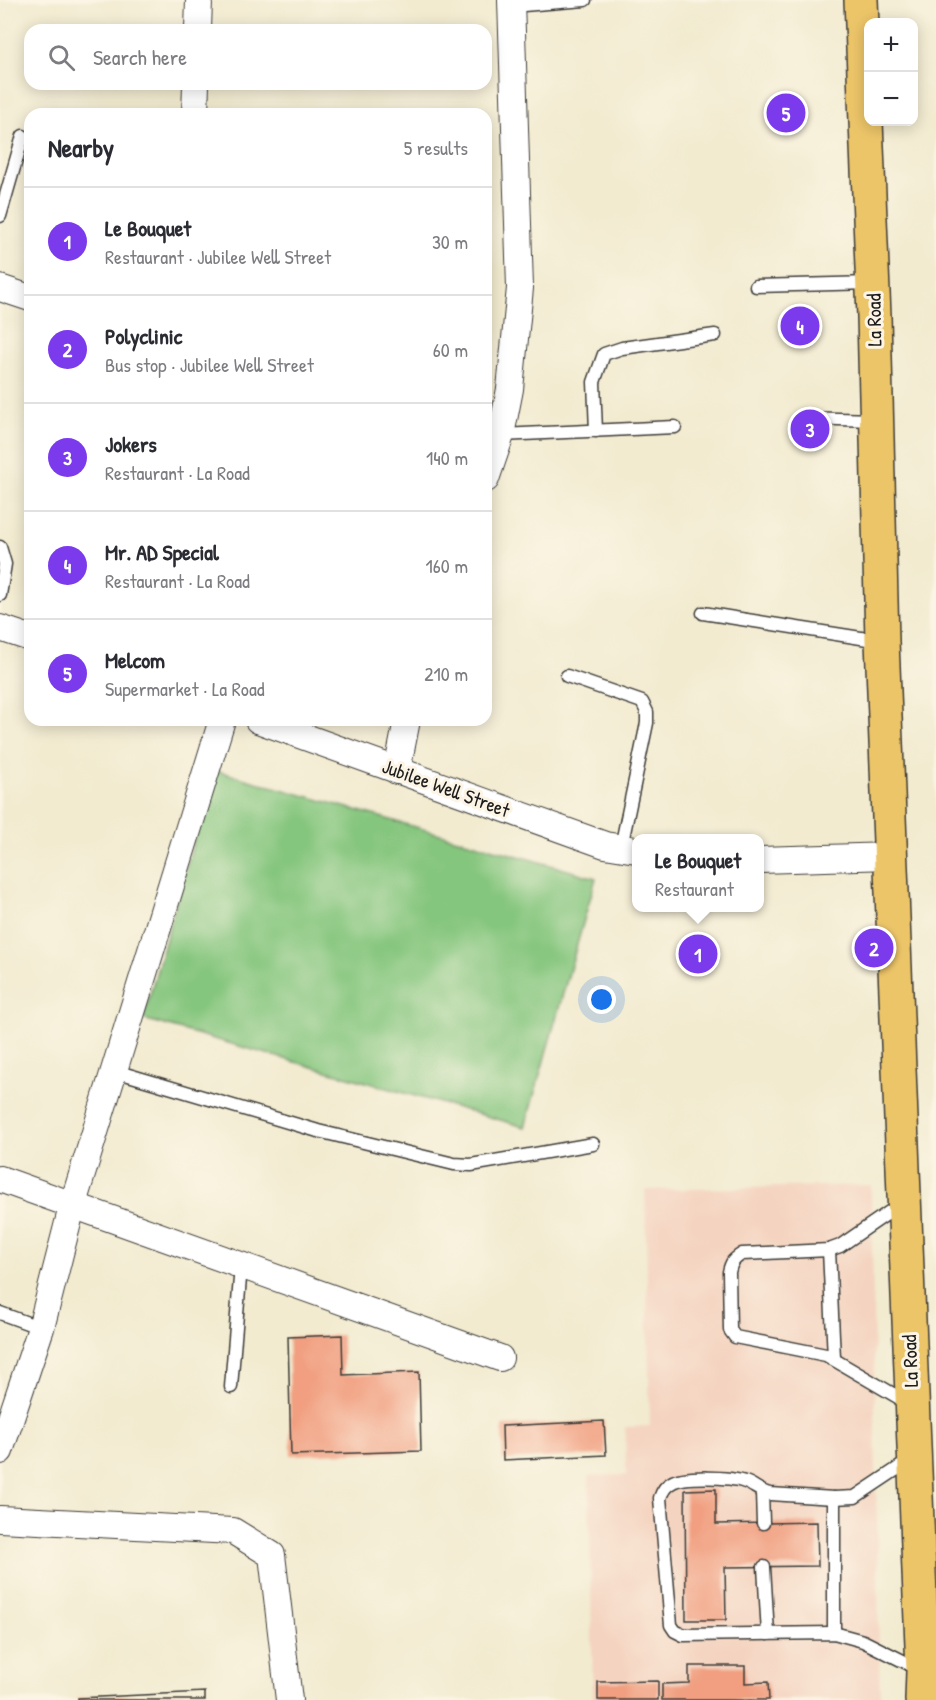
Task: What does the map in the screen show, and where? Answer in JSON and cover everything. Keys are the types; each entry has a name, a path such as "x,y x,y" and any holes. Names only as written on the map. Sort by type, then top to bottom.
{"main road":[{"name":"La Road","path":"861,0 873,283 882,641 922,1685"}],"street":[{"path":"198,24 199,0"},
{"path":"492,461 501,435 510,389 520,288 511,3"},
{"path":"195,108 196,90"},
{"path":"0,288 24,296"},
{"path":"0,628 24,636"},
{"path":"0,1451 41,1328 72,1207 220,726"},
{"name":"Jubilee Well Street","path":"274,726 605,845 628,848"},
{"path":"397,771 406,726"},
{"path":"764,860 890,856"},
{"path":"0,1179 72,1207 500,1358"},
{"path":"0,1519 233,1531 272,1556 289,1700"}],"lane":[{"path":"511,3 585,0"},
{"path":"0,216 23,136"},
{"path":"756,286 873,283"},
{"path":"596,431 594,382 604,354 622,348 715,335"},
{"path":"801,418 876,420"},
{"path":"501,435 675,427"},
{"path":"0,547 5,564 0,595"},
{"path":"703,613 882,641"},
{"path":"567,676 642,702 647,712 628,848"},
{"path":"115,1071 318,1131 454,1164 471,1165 593,1144"},
{"path":"903,1203 840,1246 830,1250 742,1254 735,1258 729,1272 730,1330 735,1337 819,1352 834,1358 912,1406"},
{"path":"830,1250 834,1358"},
{"path":"231,1387 241,1266"},
{"path":"0,1313 41,1328"},
{"path":"914,1457 855,1497 834,1498 762,1492 749,1483 738,1480 681,1478 670,1483 660,1498 671,1625 675,1631 683,1635 834,1634 863,1641 922,1685"},
{"path":"762,1492 763,1523"},
{"path":"834,1498 834,1634"},
{"path":"764,1567 768,1634"}],"shaded area":[{"path":"871,1185 880,1700 593,1700 589,1476 626,1475 625,1427 650,1426 645,1190"}],"green space":[{"path":"214,770 596,878 525,1127 143,1019"}],"building":[{"path":"342,1335 343,1375 419,1372 421,1451 291,1455 288,1337"},
{"path":"604,1421 606,1455 503,1460 502,1426"},
{"path":"716,1489 716,1524 817,1522 818,1566 725,1567 726,1620 686,1620 685,1490"},
{"path":"689,1666 745,1666 745,1683 768,1682 769,1700 662,1700 662,1684 689,1683"},
{"path":"658,1681 658,1700 598,1700 598,1682"},
{"path":"205,1692 205,1700 78,1700 78,1698"}],"place":[{"name":"Melcom","path":"786,113"},
{"name":"Mr. AD Special","path":"800,326"},
{"name":"Jokers","path":"810,429"},
{"name":"Polyclinic","path":"874,948"},
{"name":"Le Bouquet","path":"698,954"}]}
